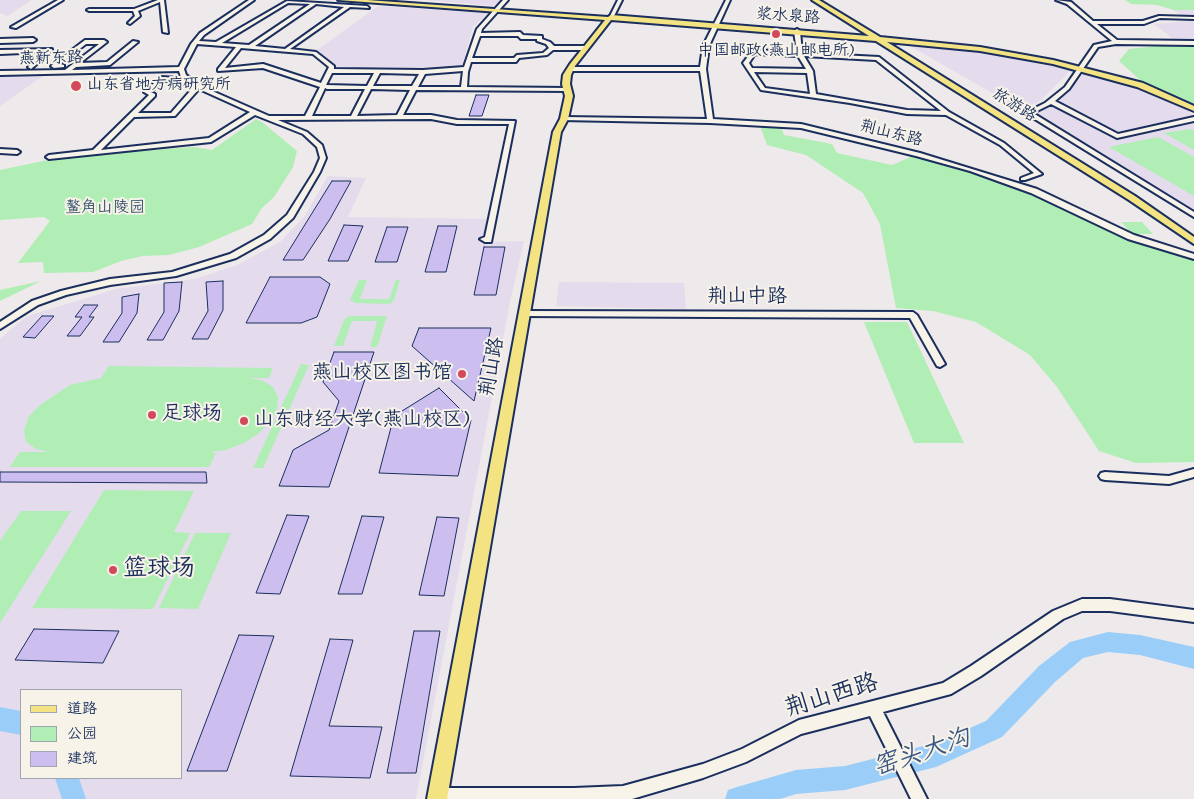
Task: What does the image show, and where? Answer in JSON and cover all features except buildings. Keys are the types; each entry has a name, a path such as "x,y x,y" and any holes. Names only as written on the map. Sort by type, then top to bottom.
{"main road":[{"name":"浆水泉路","path":"342,0 797,31 980,49 1081,69 1140,85 1194,109"},
{"name":"旅游路","path":"815,0 1140,198 1194,235"},
{"name":"旅游路","path":"822,0 1132,198 1194,241"},
{"name":"荆山路","path":"438,797 556,132 564,119 569,96 567,75 585,48 611,17"}],"street":[{"path":"14,27 61,0"},
{"path":"96,5 89,10 135,10 162,0 166,32"},
{"path":"0,326 35,303 64,293 110,282 173,274 233,256 267,237 290,216 317,172 323,158 320,146 306,133 201,88 183,76 180,69 196,42 211,27 252,0"},
{"path":"464,89 466,69 480,29 506,0"},
{"path":"611,17 620,0"},
{"path":"710,121 703,70 706,46 728,0"},
{"path":"1058,0 1069,3 1116,42"},
{"path":"218,43 287,2 367,7"},
{"path":"251,46 315,3"},
{"path":"287,49 348,6"},
{"path":"130,23 138,16 135,10"},
{"path":"1092,22 1144,23 1159,17 1194,18"},
{"path":"797,31 800,54 810,71 813,96"},
{"path":"478,35 520,34 521,37 540,37 539,40 548,43 552,48"},
{"path":"0,38 33,40"},
{"path":"67,71 74,66 104,42 85,42 54,66 74,66 108,64 135,42"},
{"path":"196,42 314,53 332,67 308,117"},
{"path":"1194,43 1116,42 1096,46 1067,88 1051,101 1028,113 1194,215"},
{"path":"241,45 220,70 263,66 322,85 370,88 567,90"},
{"path":"469,60 516,60 517,57 545,54 552,48 585,48"},
{"path":"0,52 50,50 31,66"},
{"path":"947,113 907,112 763,89 746,63 753,52 877,58 947,113 1002,144 1039,174 1023,179"},
{"name":"燕新东路","path":"0,73 180,69"},
{"path":"330,71 422,72 466,69"},
{"path":"571,69 703,70"},
{"path":"750,70 810,71"},
{"path":"353,118 378,71"},
{"path":"399,117 422,72"},
{"path":"95,152 132,115 153,95 147,92 161,79 178,80 195,90 173,115 132,115"},
{"path":"1051,101 1117,136 1194,119"},
{"path":"49,157 211,140 255,112"},
{"path":"268,118 431,117 457,122 513,122 488,240 484,240"},
{"name":"荆山东路","path":"564,119 710,121 801,126 918,154 1034,191 1131,237 1194,257"},
{"path":"0,151 17,152"},
{"name":"荆山中路","path":"524,314 913,315 940,364"},
{"path":"1105,476 1169,480 1194,473"},
{"name":"荆山西路","path":"438,797 623,794 703,771 746,755 799,727 873,706 946,689 976,671 1058,615 1082,605 1110,605 1194,616"},
{"path":"873,706 919,799"}],"shaded area":[{"path":"0,0 32,0 7,16 0,13"},
{"path":"425,0 501,0 494,6"},
{"path":"378,6 488,13 473,27 462,67 422,70 338,69 317,50"},
{"path":"1174,10 1194,10 1194,40 1175,40 1154,24 1188,21"},
{"path":"907,44 1006,55 1071,70 1039,102 1020,109"},
{"path":"1085,73 1138,88 1186,109 1194,116 1194,210 1033,114 1054,104"},
{"path":"46,74 0,106 0,75"},
{"name":"山东财经大学(燕山校区)","path":"328,176 366,178 348,217 488,219 483,242 524,241 510,302 416,799 0,799 0,339 27,316 116,289 195,279 237,265 280,242 304,217"},
{"path":"559,282 684,283 686,309 556,306"}],"green space":[{"path":"1125,0 1194,0 1194,10 1174,10 1157,5 1131,4"},
{"path":"1157,46 1194,46 1194,104 1140,80 1119,61 1129,49"},
{"name":"鳌角山陵园","path":"256,119 297,151 293,167 274,197 262,208 252,224 199,247 169,255 143,256 121,261 93,272 44,273 43,262 18,263 50,221 44,217 0,220 0,170 48,160 113,153 194,147 212,150"},
{"path":"760,126 781,126 784,135 832,144 837,153 892,165 918,154 1034,191 1131,237 1194,260 1194,462 1136,463 1099,451 1057,387 1030,355 976,322 933,311 896,308 880,224 863,193 806,155 767,145"},
{"path":"1190,129 1194,131 1194,150 1164,133"},
{"path":"1158,137 1194,157 1194,196 1109,147"},
{"path":"1121,222 1142,222 1153,234 1132,234"},
{"path":"359,280 367,280 360,299 389,299 396,280 400,280 394,300 390,304 355,303 350,300"},
{"path":"41,281 0,301 0,290"},
{"path":"349,316 387,316 377,347 370,347 377,321 352,321 343,346 334,346 344,320"},
{"path":"864,322 907,322 964,443 914,443"},
{"path":"301,364 309,365 263,468 253,468"},
{"path":"109,366 273,368 269,378 248,378 261,380 273,387 278,397 277,410 270,422 259,433 244,443 226,450 210,452 216,453 209,467 10,467 20,452 49,452 36,449 26,442 24,430 29,416 40,405 70,385 101,378"},
{"name":"篮球场","path":"104,490 194,491 174,532 190,533 153,609 32,608"},
{"path":"21,511 71,511 0,623 0,541"},
{"path":"195,533 231,533 198,609 159,608"}],"waterway":[{"name":"窑头大沟","path":"737,799 796,782 845,778 936,755 994,729 1047,674 1078,649 1108,642 1140,645 1194,658"},
{"name":"窑头大沟","path":"0,719 20,723"},
{"name":"窑头大沟","path":"67,779 74,799"}],"place":[{"name":"中国邮政(燕山邮电所)","path":"776,34"},
{"name":"山东省地方病研究所","path":"76,86"},
{"name":"燕山校区图书馆","path":"462,374"},
{"name":"足球场","path":"152,415"},
{"name":"山东财经大学(燕山校区)","path":"244,421"},
{"name":"篮球场","path":"113,570"}]}
